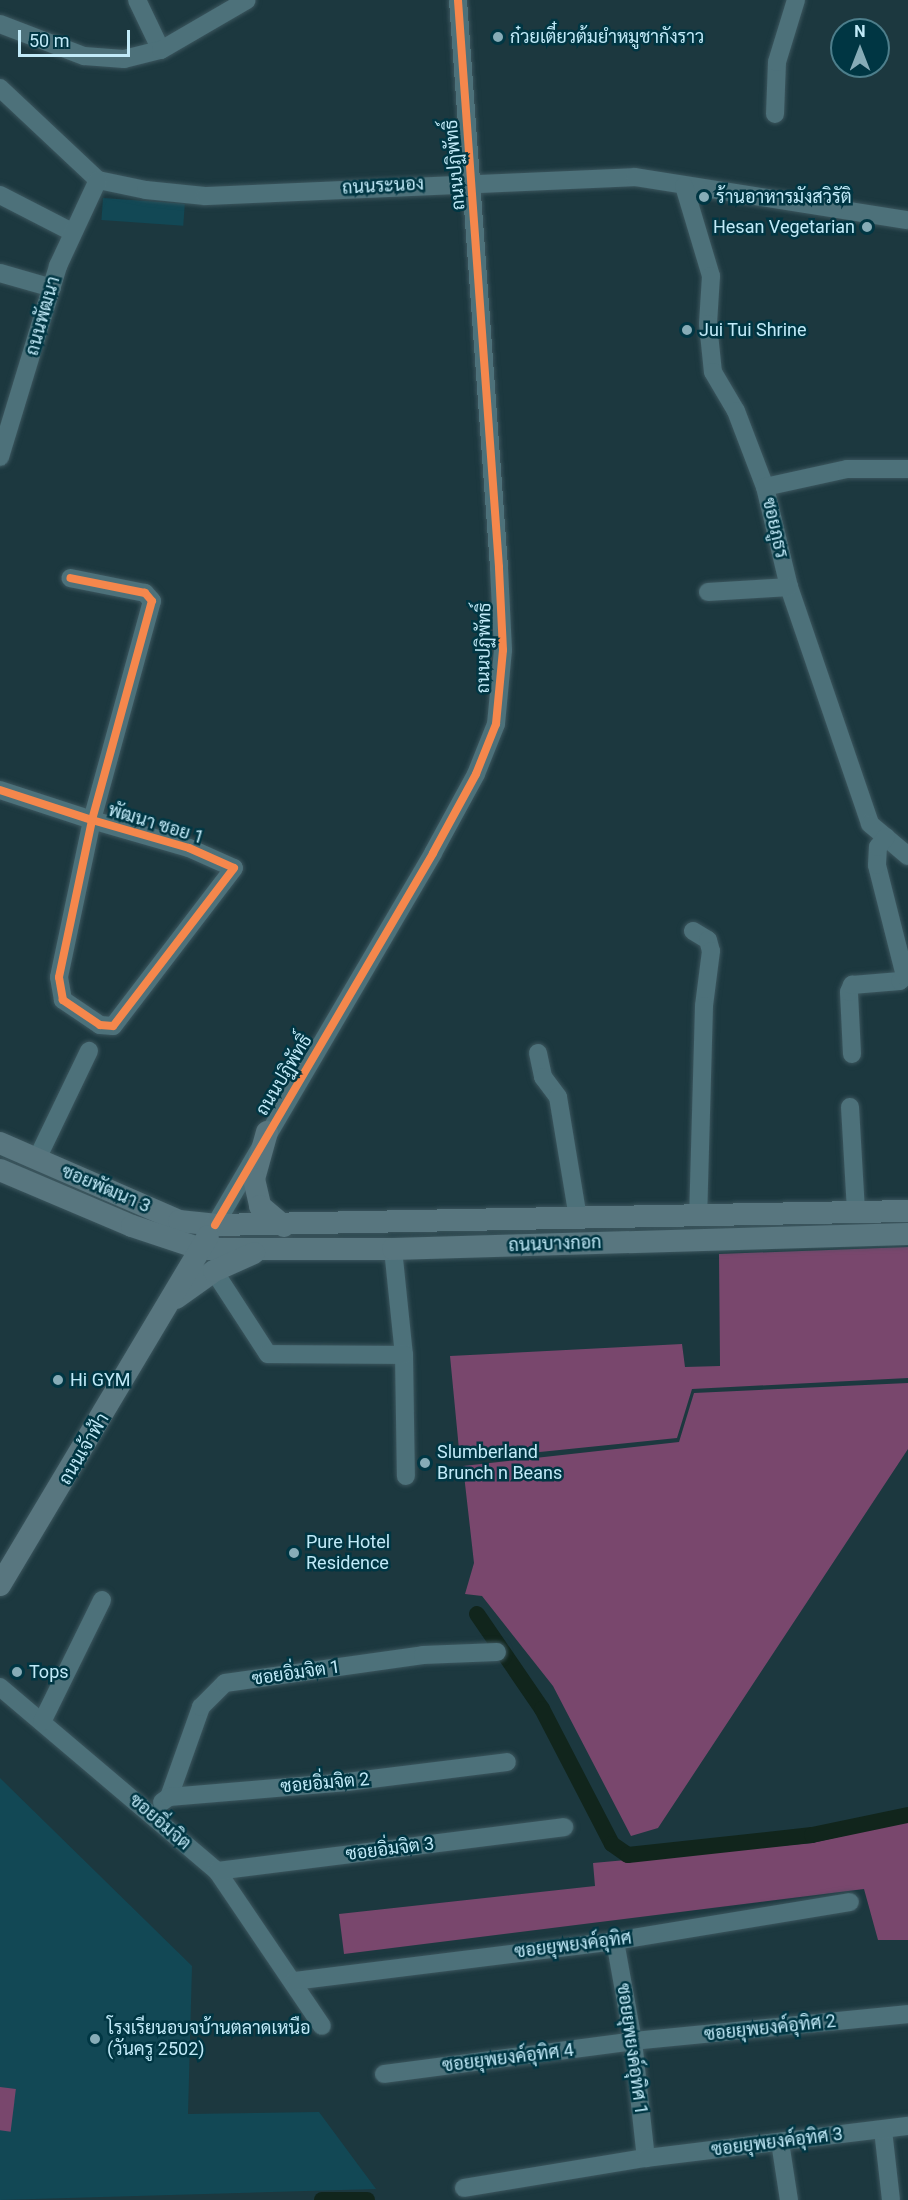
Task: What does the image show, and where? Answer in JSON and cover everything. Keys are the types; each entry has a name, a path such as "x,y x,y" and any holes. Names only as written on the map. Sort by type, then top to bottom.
{"main road":[{"path":"267,1132 254,1179 260,1206 284,1226"},
{"name":"ซอยพัฒนา 3","path":"0,1143 179,1221 215,1225"},
{"name":"ซอยพัฒนา 3","path":"0,1170 142,1230 201,1249"},
{"name":"ถนนบางกอก","path":"215,1225 284,1226 908,1211"},
{"name":"ถนนเจ้าฟ้า","path":"0,1585 215,1225"},
{"name":"ถนนบางกอก","path":"201,1249 393,1249 908,1234"},
{"path":"168,1304 214,1270 267,1249"}],"street":[{"path":"136,0 161,50"},
{"path":"0,24 84,56 124,59 161,50 247,0"},
{"name":"ถนนปฏิพัทธิ์","path":"215,1225 267,1132 433,853 476,774 496,724 503,650 458,0"},
{"path":"775,114 777,62 796,0"},
{"path":"0,88 98,180"},
{"name":"ถนนระนอง","path":"98,180 146,190 205,196 472,182 635,177 908,220"},
{"name":"ถนนพัฒนา","path":"0,457 9,404 72,232 98,180"},
{"name":"ซอยภูธร","path":"684,186 711,276 708,324 712,372 736,411 765,487 789,587 870,824 908,856"},
{"path":"0,195 72,232"},
{"path":"0,273 52,288"},
{"path":"765,487 846,469 908,469"},
{"path":"70,578 145,593 152,601 92,820"},
{"path":"708,592 789,587"},
{"name":"พัฒนา ซอย 1","path":"0,790 189,848 234,868 114,1026 100,1024 63,1000 59,978 92,820"},
{"path":"852,1054 849,992 852,985 900,981 905,976 877,865 878,847 886,837"},
{"path":"693,931 708,940 711,951 704,1006 698,1216"},
{"path":"37,1159 89,1051"},
{"path":"538,1053 543,1077 558,1097 578,1218"},
{"path":"850,1107 856,1212"},
{"path":"393,1249 404,1355 406,1476"},
{"path":"214,1270 268,1354 404,1355"},
{"path":"42,1722 102,1600"},
{"name":"ซอยอิ่มจิต 1","path":"169,1797 201,1707 225,1683 423,1655 497,1652"},
{"name":"ซอยอิ่มจิต","path":"0,1687 216,1871 294,1981 322,2026"},
{"name":"ซอยอิ่มจิต 2","path":"169,1797 346,1782 507,1762"},
{"path":"149,1813 169,1797"},
{"name":"ซอยอิ่มจิต 3","path":"216,1871 564,1827"},
{"name":"ซอยยุพยงค์อุทิศ","path":"294,1981 615,1941 850,1902"},
{"name":"ซอยยุพยงค์อุทิศ 1","path":"615,1941 633,2042 646,2158"},
{"name":"ซอยยุพยงค์อุทิศ 2","path":"633,2042 908,2014"},
{"name":"ซอยยุพยงค์อุทิศ 4","path":"384,2074 633,2042"},
{"name":"ซอยยุพยงค์อุทิศ 3","path":"464,2188 646,2158 908,2127"},
{"path":"883,2130 891,2200"},
{"path":"780,2142 789,2200"}],"shaded area":[{"path":"103,198 185,204 183,226 101,220"},
{"path":"908,1247 908,1378 692,1389 677,1438 460,1460 450,1356 682,1344 685,1367 720,1366 719,1254"},
{"path":"908,1383 908,1449 658,1828 631,1836 553,1686 482,1596 465,1594 474,1563 463,1466 679,1442 694,1393"},
{"name":"โรงเรียนอบจบ้านตลาดเหนือ (วันครู 2502)","path":"0,1778 192,1966 188,2114 319,2112 376,2189 0,2200"},
{"path":"908,1821 908,1940 878,1940 864,1889 344,1954 339,1914 595,1886 593,1863 812,1843"},
{"path":"0,2087 16,2089 11,2132 0,2130"}],"waterway":[{"path":"477,1614 542,1709 612,1844 628,1855 812,1835 908,1815"},
{"path":"322,2200 367,2200"}],"cycle path":[{"path":"215,1225 433,853 476,774 496,724 503,650 499,567 458,0"},
{"path":"0,790 92,820 189,848 234,868 113,1026 100,1025 63,1000 59,977 92,820 152,601 145,593 70,578"}],"place":[{"name":"ก๋วยเตี๋ยวต้มยำหมูชากังราว","path":"498,37"},
{"name":"ร้านอาหารมังสวิรัติ","path":"704,197"},
{"name":"Hesan Vegetarian","path":"867,227"},
{"name":"Jui Tui Shrine","path":"687,330"},
{"name":"Hi GYM","path":"58,1380"},
{"name":"Slumberland Brunch n Beans","path":"425,1463"},
{"name":"Pure Hotel Residence","path":"294,1553"},
{"name":"Tops","path":"17,1672"},
{"name":"โรงเรียนอบจบ้านตลาดเหนือ (วันครู 2502)","path":"95,2039"}]}
